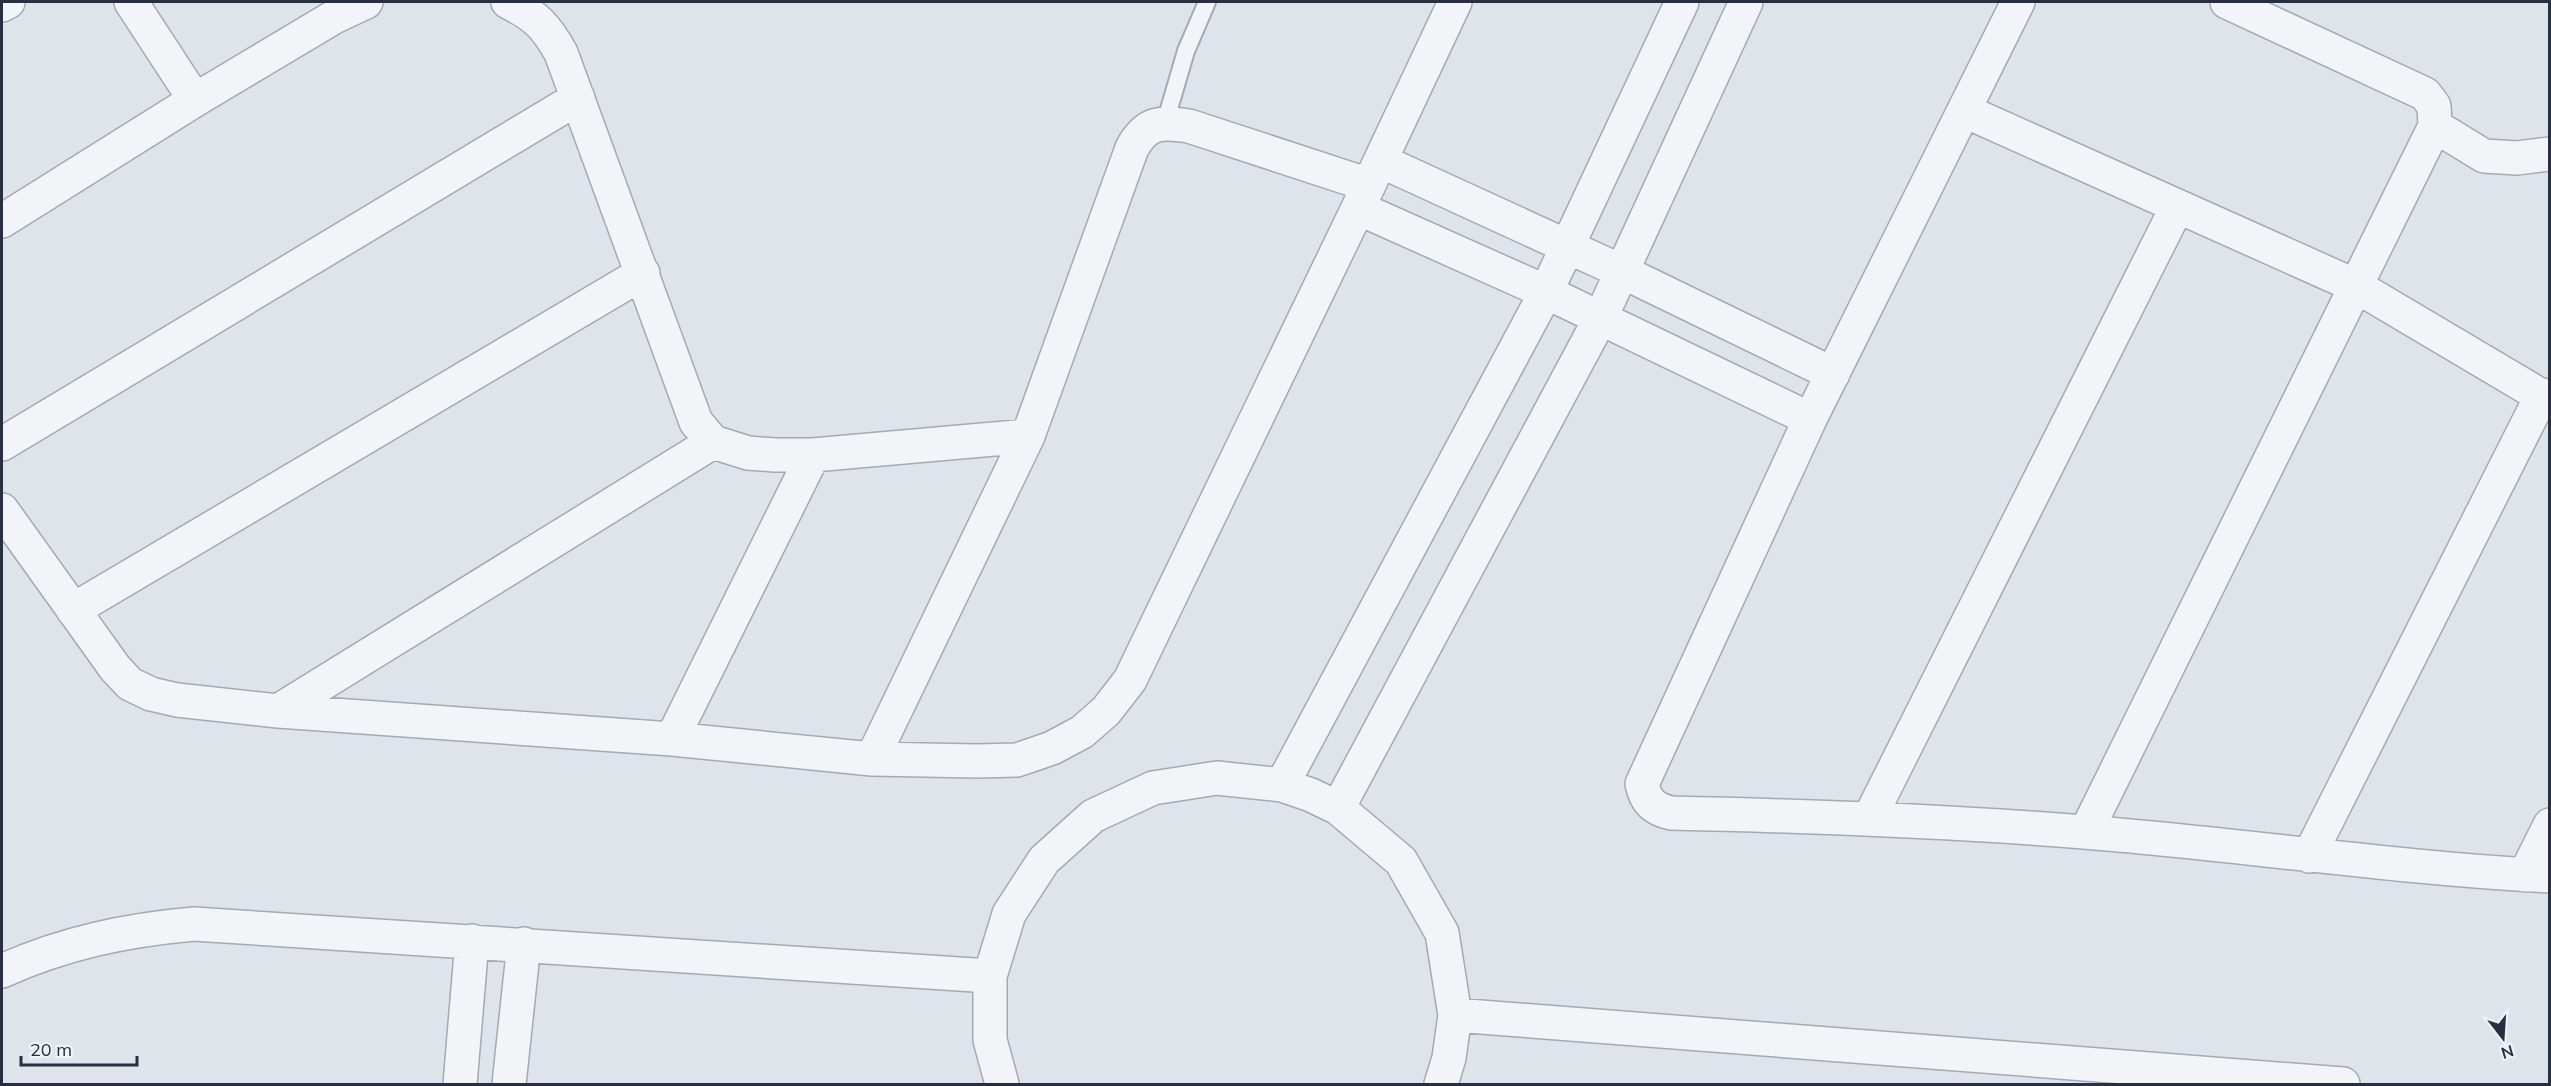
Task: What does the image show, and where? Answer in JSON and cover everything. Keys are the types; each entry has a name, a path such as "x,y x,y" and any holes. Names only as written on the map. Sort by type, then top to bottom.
{"street":[{"path":"2,5 8,2"},
{"path":"131,2 195,100"},
{"path":"2,221 195,100 334,17 366,2"},
{"path":"508,2 528,12 547,28 561,53 696,422 713,442 748,453 813,455 1028,436"},
{"path":"2,510 115,668 130,684 151,694 177,700 278,711 672,739 873,759 1017,759 1052,748 1082,732 1106,711 1130,680 1455,2"},
{"path":"1282,785 1546,292 1682,2"},
{"path":"1338,808 1600,319 1746,2"},
{"path":"2018,2 1810,418 1642,784 1649,802 1658,810 1671,813 1870,817 2086,832 2309,856 2537,876 2550,825"},
{"path":"2086,832 2435,126 2434,106 2425,94 2236,3"},
{"path":"2,444 578,98"},
{"path":"1965,111 2356,286 2546,398 2309,856"},
{"path":"873,759 1028,436 1132,148 1139,135 1150,126 1166,123 1189,126 1567,249 1623,272 1833,374"},
{"path":"2435,126 2484,156 2517,158 2550,154"},
{"path":"1369,185 1546,292 1810,418"},
{"path":"1870,817 2177,207"},
{"path":"73,610 643,273"},
{"path":"278,711 713,442"},
{"path":"672,739 813,455"},
{"path":"1002,1084 990,1040 990,976 1009,914 1044,860 1093,816 1153,788 1217,778 1282,785 1338,808 1401,861 1442,933 1455,1015 1449,1058 1441,1084"},
{"path":"2,971 38,954 86,940 140,929 194,924 990,976"},
{"path":"460,1084 472,941"},
{"path":"509,1084 524,944"},
{"path":"1455,1015 2031,1072 2343,1084"}],"lane":[{"path":"1166,123 1186,51 1207,2"}]}
